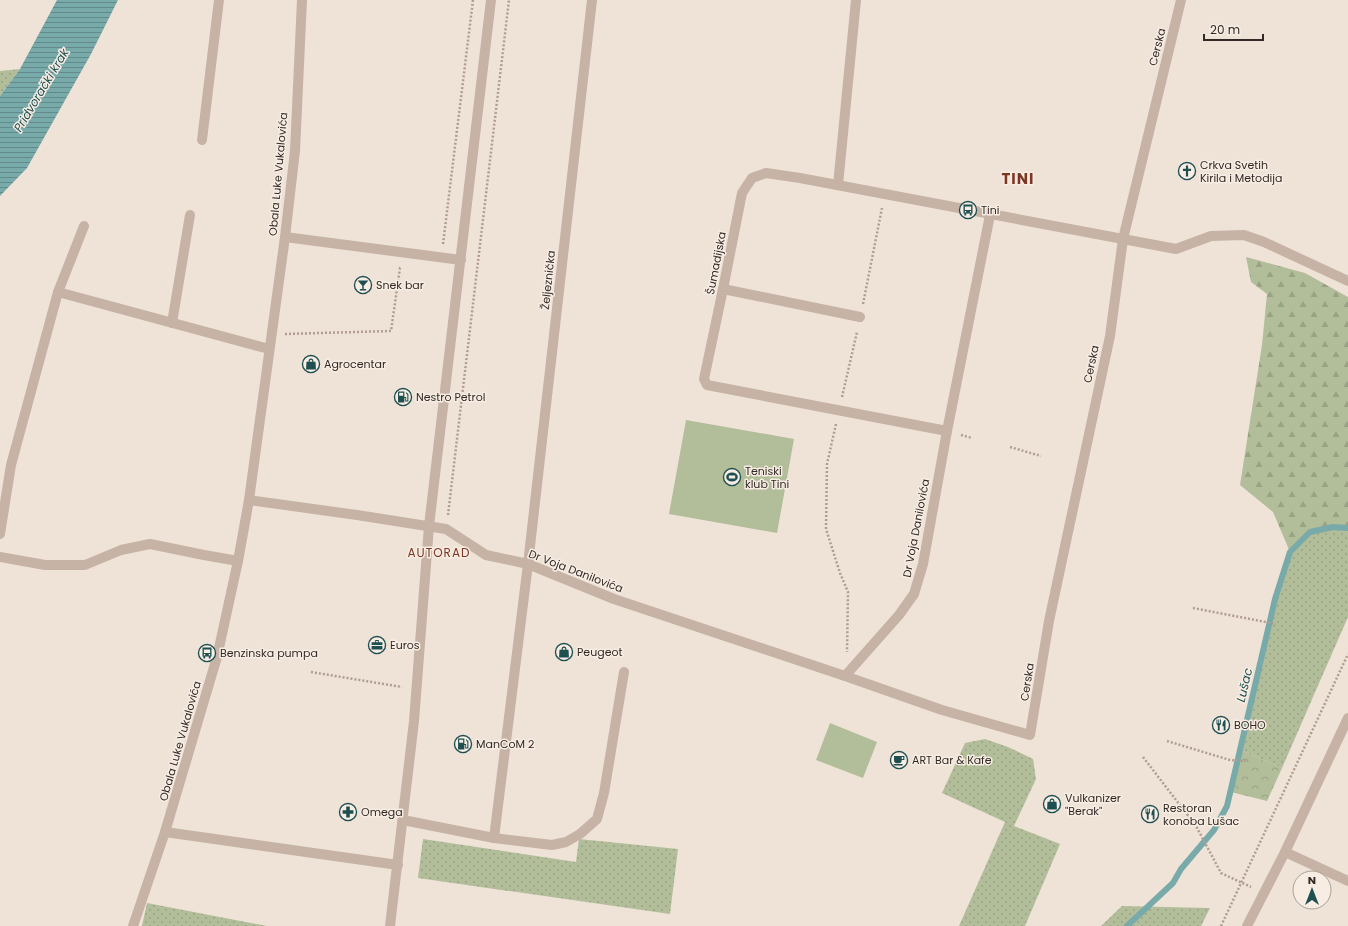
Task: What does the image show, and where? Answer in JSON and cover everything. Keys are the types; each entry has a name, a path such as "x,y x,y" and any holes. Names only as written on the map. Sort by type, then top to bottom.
{"street":[{"path":"202,140 219,0"},
{"name":"Obala Luke Vukalovića","path":"134,926 165,832 217,657 238,561 249,500 285,237 295,152 302,0"},
{"path":"390,926 414,721 429,526 491,0"},
{"name":"Željeznička","path":"494,838 528,564 592,0"},
{"path":"838,185 856,0"},
{"name":"Cerska","path":"1030,735 1049,621 1110,336 1123,239 1181,0"},
{"name":"Šumadijska","path":"947,431 707,385 704,379 742,192 752,178 766,173 838,185 1176,250 1211,236 1244,236 1264,242 1348,281"},
{"path":"172,323 190,215"},
{"path":"947,431 990,215"},
{"path":"0,534 11,465 58,292 84,226"},
{"path":"285,237 461,260"},
{"path":"723,289 860,317"},
{"path":"58,292 269,349"},
{"name":"Dr Voja Danilovića","path":"845,676 899,615 914,594 923,564 947,431"},
{"name":"Dr Voja Danilovića","path":"249,500 446,529 486,555 528,564 614,599 942,710 1030,735"},
{"path":"0,557 45,565 85,565 121,550 150,544 204,556 238,561"},
{"path":"403,820 494,838 552,846 566,842 580,834 597,819 604,793 624,672"},
{"path":"1247,926 1348,718"},
{"path":"165,832 398,865"},
{"path":"1284,852 1348,881"}],"path":[{"path":"441,257 473,0"},
{"path":"446,529 509,0"},
{"path":"271,335 391,331 400,268 408,267"},
{"path":"839,411 827,464 826,529 840,573 848,592 845,676"},
{"path":"1010,447 1041,456"},
{"path":"1193,608 1276,624"},
{"path":"1221,926 1348,654"},
{"path":"311,672 408,688"},
{"path":"1167,741 1230,760 1247,761"},
{"path":"1143,757 1196,826 1221,874 1241,883"}],"green space":[{"path":"20,69 0,96 0,71"},
{"path":"1246,257 1305,273 1348,297 1348,528 1333,527 1310,532 1290,552 1273,512 1240,485 1262,345 1267,294 1251,282"},
{"name":"Teniski klub Tini","path":"686,420 794,439 777,533 669,514"},
{"path":"1333,527 1348,528 1348,617 1282,768 1240,750 1275,599 1290,552 1310,532"},
{"path":"830,723 877,742 863,778 816,760"},
{"path":"985,739 1008,747 1033,759 1036,779 1014,826 1060,844 1025,926 959,926 1005,822 942,793 965,743"},
{"path":"1240,750 1282,768 1267,801 1231,792"},
{"path":"423,839 576,862 579,839 678,849 670,914 418,878"},
{"path":"147,903 267,926 142,926"},
{"path":"1122,906 1210,908 1201,926 1101,926"}],"water":[{"name":"Pridvorački krak","path":"57,0 118,0 91,54 27,168 0,196 0,96 20,69"}],"waterway":[{"name":"Lušac","path":"1127,926 1173,883 1181,869 1214,830 1227,806 1275,599 1290,552 1310,532 1333,527 1348,528"}],"place":[{"name":"Crkva Svetih Kirila i Metodija","path":"1187,171"},
{"name":"Tini","path":"968,210"},
{"name":"Snek bar","path":"363,285"},
{"name":"Agrocentar","path":"311,364"},
{"name":"Nestro Petrol","path":"403,397"},
{"name":"Teniski klub Tini","path":"732,477"},
{"name":"Euros","path":"377,645"},
{"name":"Peugeot","path":"564,652"},
{"name":"Benzinska pumpa","path":"207,653"},
{"name":"BOHO","path":"1221,725"},
{"name":"ManCoM 2","path":"463,744"},
{"name":"ART Bar & Кafe","path":"899,760"},
{"name":"Vulkanizer \"Berak\"","path":"1052,804"},
{"name":"Omega","path":"348,812"},
{"name":"Restoran konoba Lušac","path":"1150,814"}],"district":[{"name":"TINI","path":"1018,178"},
{"name":"AUTORAD","path":"439,552"}]}
